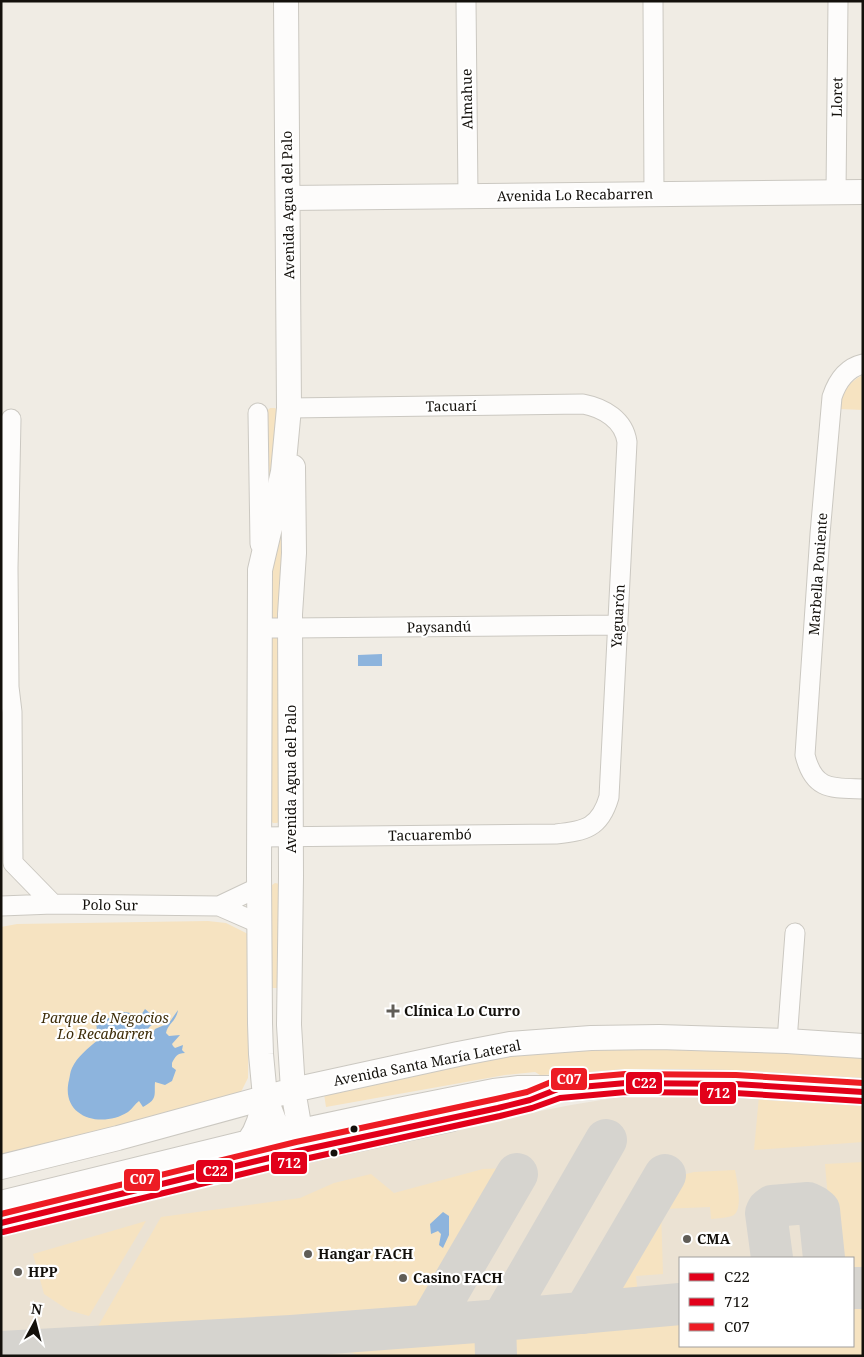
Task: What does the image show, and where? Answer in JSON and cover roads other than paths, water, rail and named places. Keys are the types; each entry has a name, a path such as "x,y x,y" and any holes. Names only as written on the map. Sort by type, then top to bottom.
{"main road":[{"path":"1,1223 297,1142 399,1111 494,1092 626,1083 665,1083 735,1084 863,1092"},
{"path":"249,1143 261,1121 265,1097"},
{"path":"1,1204 249,1143 297,1142"}],"street":[{"name":"Avenida Agua del Palo","path":"260,570 283,472 289,408 286,1"},
{"name":"Almahue","path":"466,1 468,196"},
{"path":"653,1 654,194"},
{"name":"Lloret","path":"836,192 838,1"},
{"name":"Avenida Lo Recabarren","path":"288,198 863,192"},
{"name":"Marbella Poniente","path":"863,364 848,370 841,377 832,397 805,756 808,768 813,775 818,781 830,788 863,789"},
{"name":"Tacuarí","path":"289,408 583,404 593,406 610,415"},
{"name":"Avenida Agua del Palo","path":"289,408 293,443 294,553 290,628 291,876 289,999 290,1051 297,1142"},
{"name":"Avenida Agua del Palo","path":"258,413 261,1054 265,1097 275,1122 297,1142"},
{"name":"Yaguarón","path":"598,820 606,809 609,797 628,442 624,428 610,415"},
{"path":"11,418 8,578 9,687 12,712 13,863 53,904"},
{"name":"Paysandú","path":"260,628 618,625"},
{"name":"Tacuarembó","path":"260,837 556,834 588,828 598,820"},
{"path":"259,881 291,876"},
{"name":"Polo Sur","path":"219,906 259,881"},
{"name":"Polo Sur","path":"1,906 53,904 219,906 260,924"},
{"path":"787,1041 795,933"},
{"path":"261,997 289,999"},
{"name":"Avenida Santa María Lateral","path":"1,1167 118,1138 293,1090 510,1044 560,1039 633,1037 787,1041 863,1046"}],"water":[{"path":"382,654 382,666 358,666 358,655"},
{"path":"145,1009 158,1020 148,1029 152,1035 155,1029 169,1023 178,1010 166,1033 169,1036 180,1035 172,1044 175,1048 183,1045 182,1050 185,1053 177,1056 172,1063 172,1067 176,1070 172,1081 165,1085 155,1082 153,1099 143,1107 139,1101 128,1112 117,1117 95,1119 85,1116 77,1111 71,1103 68,1093 69,1080 71,1070 77,1060 98,1040 96,1022 106,1017 114,1020 120,1013 125,1012 141,1015"},
{"path":"443,1212 449,1216 449,1235 443,1248 439,1245 441,1234 438,1231 431,1234 430,1224"}],"place":[{"name":"Clínica Lo Curro","path":"393,1011"},
{"name":"CMA","path":"687,1239"},
{"name":"Hangar FACH","path":"308,1254"},
{"name":"HPP","path":"18,1272"},
{"name":"Casino FACH","path":"403,1278"}],"park label":[{"name":"Parque de Negocios Lo Recabarren","path":"105,1026"}]}
